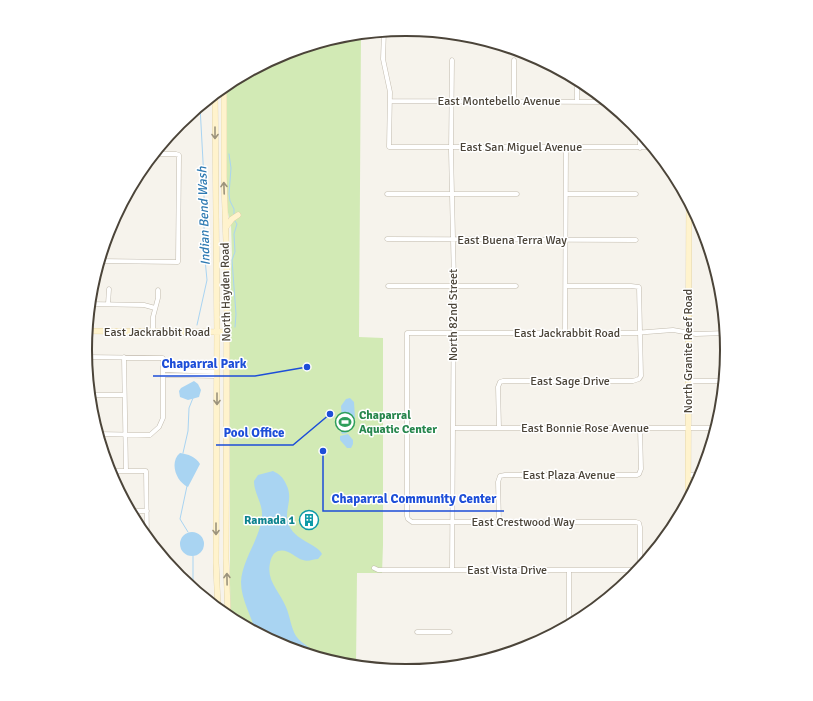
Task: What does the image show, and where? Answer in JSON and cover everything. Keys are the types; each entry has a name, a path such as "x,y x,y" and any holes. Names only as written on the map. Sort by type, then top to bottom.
{"main road":[{"name":"North Hayden Road","path":"224,95 223,164 227,272 226,566 228,609"},
{"name":"North Hayden Road","path":"215,101 217,332 216,564 218,602"},
{"name":"North Granite Reef Road","path":"688,492 689,211"},
{"path":"225,227 238,215"},
{"name":"East Jackrabbit Road","path":"93,332 227,332"}],"street":[{"path":"384,37 384,58 390,92 390,101"},
{"name":"North 82nd Street","path":"452,60 451,147 454,286 452,569"},
{"path":"514,60 514,101"},
{"path":"577,86 577,102"},
{"name":"East Montebello Avenue","path":"390,101 599,102"},
{"name":"East San Miguel Avenue","path":"390,101 389,147 647,148"},
{"path":"640,140 640,148"},
{"path":"565,333 566,148"},
{"path":"105,261 178,262 179,155 161,154"},
{"path":"387,194 517,194"},
{"path":"566,194 636,194"},
{"name":"East Buena Terra Way","path":"387,240 636,240"},
{"path":"388,286 516,286"},
{"path":"566,286 638,287 640,332"},
{"path":"108,304 109,289"},
{"path":"153,332 153,317 158,298 158,290"},
{"path":"96,304 144,305 155,308"},
{"name":"East Jackrabbit Road","path":"408,519 407,333 565,333 673,330 696,334 720,333"},
{"name":"East Sage Drive","path":"499,428 498,387 500,382 633,381 639,379 641,373 640,332"},
{"path":"92,357 163,358 163,418 159,427 150,435 104,434"},
{"path":"124,357 126,471"},
{"path":"163,373 217,374"},
{"path":"688,381 719,381"},
{"path":"95,395 124,396"},
{"name":"East Bonnie Rose Avenue","path":"453,428 711,428"},
{"name":"East Plaza Avenue","path":"499,522 498,482 500,476 639,474 641,469 640,428"},
{"path":"116,471 146,471 147,528"},
{"path":"688,475 695,475"},
{"path":"136,511 147,511"},
{"name":"East Crestwood Way","path":"408,519 412,522 636,522 640,526 640,561"},
{"name":"East Vista Drive","path":"374,568 378,570 632,570"},
{"path":"569,570 569,620"},
{"path":"417,632 450,632"}],"green space":[{"path":"361,40 359,337 383,338 383,545 382,573 357,573 356,661 325,654 286,641 267,633 231,611 230,342 232,255 231,225 227,208 227,93 267,68 286,60 325,47"}],"water":[{"path":"194,381 198,384 201,390 199,397 188,400 180,397 179,391 181,388"},
{"path":"350,398 354,402 355,418 349,426 347,433 342,434 339,426 342,419 341,406 346,399"},
{"path":"348,434 353,440 351,448 347,448 340,440 340,436"},
{"path":"180,453 192,456 200,464 188,487 180,481 175,472 175,461"},
{"path":"273,471 282,478 289,494 287,518 291,529 300,538 316,547 322,554 318,559 305,561 285,551 278,551 271,559 269,569 274,586 289,614 296,636 314,651 286,641 253,625 245,602 241,589 242,573 259,531 262,514 254,481 258,475"},
{"path":"192,532 197,533 203,539 203,549 197,555 192,556 187,555 181,549 180,544 181,539 187,533"}],"waterway":[{"name":"Indian Bend Wash","path":"197,325 207,280 204,249 204,180 200,113"},
{"path":"229,154 231,168 229,194 230,201 234,209 234,214"},
{"path":"235,221 237,224 234,234 235,252 232,260 236,314 235,327"},
{"name":"Indian Bend Wash","path":"183,453 188,431 189,408 193,398"},
{"name":"Indian Bend Wash","path":"187,486 180,519 188,532"},
{"name":"Indian Bend Wash","path":"193,556 193,581"}],"place":[{"name":"Chaparral Park","path":"307,367"},
{"name":"Pool Office","path":"330,414"},
{"name":"Chaparral Aquatic Center","path":"345,422"},
{"name":"Chaparral Community Center","path":"323,451"},
{"name":"Ramada 1","path":"309,520"}]}
